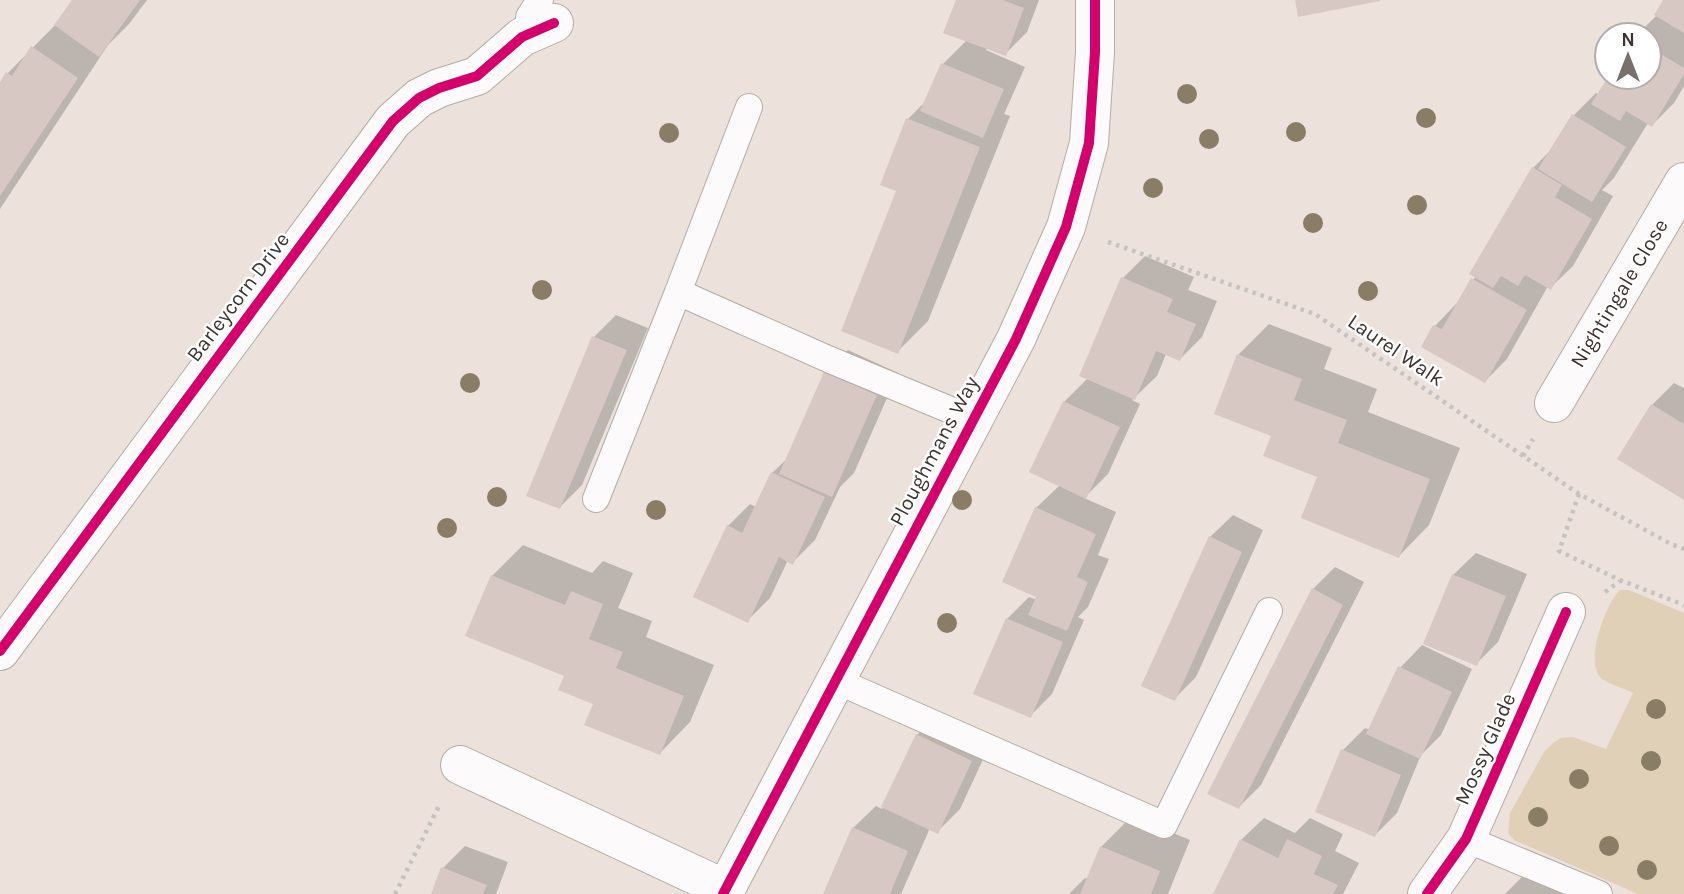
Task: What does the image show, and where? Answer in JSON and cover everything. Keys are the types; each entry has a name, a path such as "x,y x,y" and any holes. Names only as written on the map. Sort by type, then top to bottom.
{"street":[{"name":"Ploughmans Way","path":"460,765 724,892 1016,339 1066,227 1089,143 1095,52 1095,0"},
{"name":"Barleycorn Drive","path":"0,651 393,121 419,98 483,72 541,18"},
{"name":"Nightingale Close","path":"1554,403 1684,183"},
{"name":"Mossy Glade","path":"1427,894 1466,839 1566,612"}],"lane":[{"path":"596,499 749,107"},
{"path":"678,292 972,419"},
{"path":"837,681 1164,825 1269,611"},
{"path":"1466,839 1599,894"}],"path":[{"path":"1579,494 1559,551 1620,580 1684,605"},
{"path":"395,894 460,765"}],"shaded area":[{"path":"1620,590 1629,590 1684,613 1684,894 1638,894 1514,840 1508,833 1510,813 1544,752 1561,738 1573,737 1606,749 1633,693 1602,679 1595,661 1603,620"}],"building":[{"path":"72,0 140,0 99,57 54,25"},
{"path":"956,0 1003,0 1024,8 1006,56 943,33"},
{"path":"1295,0 1380,0 1380,1 1298,17"},
{"path":"1663,0 1684,0 1684,33 1654,15"},
{"path":"31,46 78,78 0,196 0,82 6,72 12,76"},
{"path":"1663,55 1684,68 1684,74 1652,127 1626,111 1620,121 1591,104 1599,91 1663,91"},
{"path":"941,63 1004,89 983,138 920,111"},
{"path":"1572,114 1626,147 1592,202 1538,169"},
{"path":"906,118 980,147 898,354 841,331 896,191 880,185"},
{"path":"1532,167 1562,185 1555,197 1592,219 1551,290 1525,275 1518,286 1501,276 1493,288 1469,274"},
{"path":"1121,277 1173,299 1167,312 1196,324 1180,361 1156,351 1135,400 1079,376"},
{"path":"1471,278 1527,310 1485,383 1421,347 1433,325 1442,329"},
{"path":"592,336 627,350 560,509 526,496"},
{"path":"1237,354 1302,379 1294,400 1347,420 1338,443 1430,479 1399,558 1301,518 1317,477 1263,456 1271,436 1214,414"},
{"path":"824,372 877,395 832,497 779,474"},
{"path":"1063,401 1120,427 1086,499 1029,472"},
{"path":"1651,404 1684,424 1684,500 1617,459"},
{"path":"771,472 825,497 793,565 779,557 748,623 693,597 727,525 742,533"},
{"path":"1035,507 1096,534 1077,577 1088,582 1067,631 1028,615 1036,597 1002,582"},
{"path":"1209,536 1242,552 1175,701 1141,686"},
{"path":"1452,574 1506,596 1477,666 1423,644"},
{"path":"491,575 565,605 571,591 603,604 589,639 623,652 616,668 684,696 660,755 584,725 593,704 558,690 564,676 465,636"},
{"path":"1312,588 1343,605 1239,809 1207,794"},
{"path":"1006,618 1063,642 1031,718 973,694"},
{"path":"1398,666 1452,692 1420,759 1366,734"},
{"path":"916,734 972,761 938,834 881,807"},
{"path":"1341,749 1401,775 1375,837 1315,812"},
{"path":"852,827 908,851 890,894 823,894"},
{"path":"1240,839 1278,858 1287,839 1322,856 1314,874 1338,885 1333,894 1213,894"},
{"path":"1100,846 1160,871 1151,894 1080,894"},
{"path":"441,867 487,885 483,894 431,894"}],"cycle path":[{"path":"723,894 1016,339 1066,227 1089,143 1095,52 1095,0"},
{"path":"0,651 393,121 419,98 439,88 477,76 522,37 554,23"},
{"path":"1427,894 1466,839 1566,612"}]}
